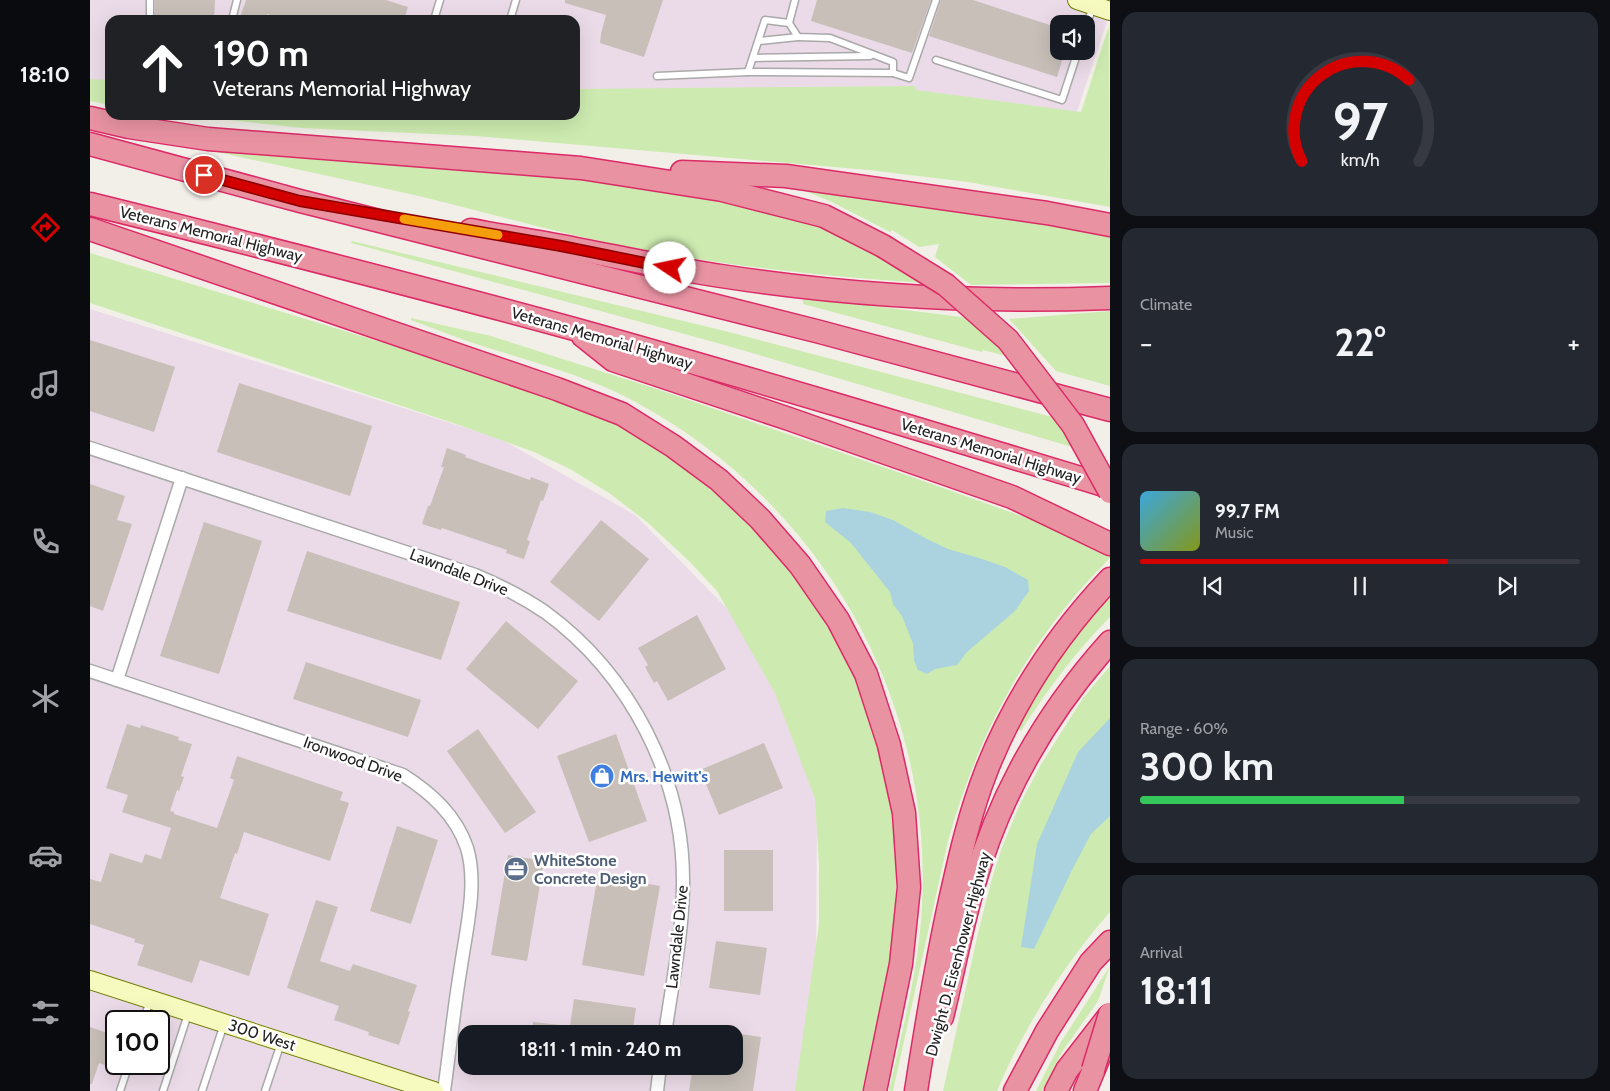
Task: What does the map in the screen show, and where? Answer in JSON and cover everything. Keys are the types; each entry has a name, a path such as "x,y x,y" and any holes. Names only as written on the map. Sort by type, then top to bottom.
{"highway":[{"path":"90,118 128,127 208,139 581,168 786,176 1047,213 1110,224"},
{"path":"90,144 300,201 830,334 1110,410"},
{"path":"581,168 722,190 824,216 883,246 946,285 1008,340 1073,425 1103,476 1105,487"},
{"path":"300,201 561,246 670,268 796,286 938,298 1011,300 1110,298"},
{"name":"Veterans Memorial Highway","path":"90,204 319,261 575,329 891,420 1105,487"},
{"path":"90,229 558,389 622,414 673,446 719,480 760,519 800,565 838,620 866,674 889,745 904,813 909,888 901,964 875,1091"},
{"path":"575,329 613,360 1012,497 1110,544"},
{"path":"916,1091 938,958 959,860 971,814 987,769 1010,718 1044,662 1072,623 1110,579"},
{"name":"Dwight D. Eisenhower Highway","path":"923,1091 974,885 998,816 1018,773 1042,730 1080,677 1110,642"},
{"path":"1015,1091 1047,1031 1091,962 1110,942"},
{"path":"1093,1070 1110,1014"},
{"path":"1056,1091 1067,1070 1110,1014"},
{"path":"1085,1091 1110,1031"}],"main road":[{"path":"1076,0 1102,8"},
{"name":"300 West","path":"90,980 434,1091"}],"street":[{"name":"Lawndale Drive","path":"90,448 475,575 513,592 544,612 595,656 623,692 646,730 661,763 680,833 683,883 681,921 666,1025"},
{"path":"117,680 182,478"},
{"name":"Ironwood Drive","path":"90,671 403,774 426,790 446,811 458,829 467,848 471,873 470,909 444,1091"},
{"path":"657,1091 659,1075"}],"lane":[{"path":"150,0 150,15"},
{"path":"233,15 237,0"},
{"path":"436,15 440,0"},
{"path":"512,15 516,0"},
{"path":"795,0 789,23 798,37"},
{"path":"657,76 748,72 893,73 909,78 936,0"},
{"path":"748,72 765,20 789,23"},
{"path":"758,41 798,37 830,38 893,62 893,73"},
{"path":"753,58 874,56"},
{"path":"936,60 1062,100 1075,60"},
{"path":"146,1010 150,999"},
{"path":"163,1091 189,1012"},
{"path":"202,1091 224,1023"},
{"path":"265,1091 281,1042"},
{"path":"120,1091 125,1075"}],"shaded area":[{"path":"90,0 1110,0 1110,13 1095,58 1095,15 1050,15 1050,60 1094,60 1069,135 580,115 580,15 105,15 105,86 90,84"},
{"path":"90,309 501,439 635,515 770,652 817,798 816,966 803,1091 90,1091"}],"green space":[{"path":"1109,26 1110,207 968,182 868,170 476,136 301,128 229,120 580,120 580,89 915,86 916,90 1081,112"},
{"path":"90,79 105,80 105,104 90,101"},
{"path":"198,148 684,187 833,229 924,283 783,271 643,250 560,232 423,197"},
{"path":"795,187 1110,226 1110,283 971,285 935,257 939,244 919,247 892,230 890,232 832,202"},
{"path":"352,241 725,331 1060,419 1079,449 721,344 351,243"},
{"path":"90,253 541,391 623,425 709,481 775,546 830,624 859,685 875,730 891,799 897,863 894,937 885,990 862,1091 795,1091 819,924 819,865 815,799 775,693 717,591 688,560 647,522 609,493 570,469 534,452 459,425 90,303"},
{"path":"803,297 969,318 1010,357 983,350 982,352 803,304"},
{"path":"1110,311 1110,386 1056,371 1009,319"},
{"path":"411,318 491,336 660,390 1055,528 1110,551 1110,558 1081,588 1031,654 991,725 975,762 960,801 948,841 893,1091 889,1091 909,999 920,930 922,906 920,827 907,751 884,679 851,611 808,548 757,491 698,441 632,400 612,390 463,339 411,320"},
{"path":"1110,592 1110,617 1062,671 1021,731 1016,729 1049,670"},
{"path":"1110,666 1110,912 1076,953 1046,997 1020,1043 997,1091 943,1091 978,933 1002,847 1020,804 1040,766 1083,698"},
{"path":"1110,966 1098,1001 1062,1052 1042,1091 1036,1091 1061,1042"}],"water":[{"path":"843,508 870,512 893,520 948,549 1005,567 1028,580 1029,591 1015,611 967,652 957,665 935,669 927,674 918,670 914,660 913,644 902,616 893,604 890,592 851,543 825,522 826,511"},
{"path":"1110,718 1110,816 1091,834 1034,949 1021,947 1037,844 1078,752"}],"building":[{"path":"155,0 215,0 214,15 155,15"},
{"path":"246,0 386,0 408,7 406,15 241,15"},
{"path":"565,0 663,0 644,57 600,43 606,15 565,3"},
{"path":"817,0 931,0 912,53 811,21"},
{"path":"941,0 973,0 1050,25 1050,60 1062,60 1057,77 929,36"},
{"path":"90,340 175,367 154,432 90,411"},
{"path":"239,383 372,426 350,496 217,452"},
{"path":"447,448 466,455 465,457 530,480 531,477 549,484 543,501 541,500 527,540 530,541 524,559 506,553 507,550 442,528 441,530 422,524 444,467 441,467"},
{"path":"90,484 125,496 117,520 132,524 103,611 90,606"},
{"path":"601,520 649,559 599,621 550,582"},
{"path":"204,522 262,541 219,674 160,656"},
{"path":"307,551 460,602 441,660 287,611"},
{"path":"697,615 726,669 668,701 657,681 654,683 645,667 648,665 638,648"},
{"path":"506,621 578,681 538,729 466,669"},
{"path":"306,662 421,700 408,737 293,699"},
{"path":"127,724 140,728 141,725 179,737 178,740 192,744 181,776 184,777 179,791 177,790 170,811 174,812 174,814 217,828 234,780 230,778 237,756 343,792 340,800 349,803 330,861 244,832 220,898 269,914 249,976 200,960 192,983 137,965 144,945 134,942 135,939 90,924 90,879 101,882 110,853 142,863 145,854 161,859 171,828 122,812 128,795 106,788"},
{"path":"478,729 536,812 505,833 447,751"},
{"path":"616,734 647,821 589,842 557,756"},
{"path":"764,743 783,788 719,815 700,770"},
{"path":"397,826 438,840 411,924 370,911"},
{"path":"724,850 773,850 773,911 724,911"},
{"path":"508,855 544,861 527,961 491,955"},
{"path":"598,875 660,886 644,976 582,965"},
{"path":"316,900 338,907 320,961 350,971 353,964 417,985 399,1045 368,1035 369,1032 334,1020 339,1006 287,988"},
{"path":"716,941 767,948 760,995 709,988"},
{"path":"574,999 636,1008 633,1025 570,1025"},
{"path":"533,1022 561,1025 533,1025"},
{"path":"90,1027 105,1032 105,1065 99,1063 92,1084 90,1084"},
{"path":"743,1034 761,1037 753,1091 689,1091 692,1075 743,1075"}],"slow traffic":[{"path":"404,219 498,235"}],"place":[{"name":"Mrs. Hewitt's","path":"602,776"},
{"name":"WhiteStone Concrete Design","path":"516,869"}],"route":[{"path":"204,175 300,201 561,246 670,268"}]}
